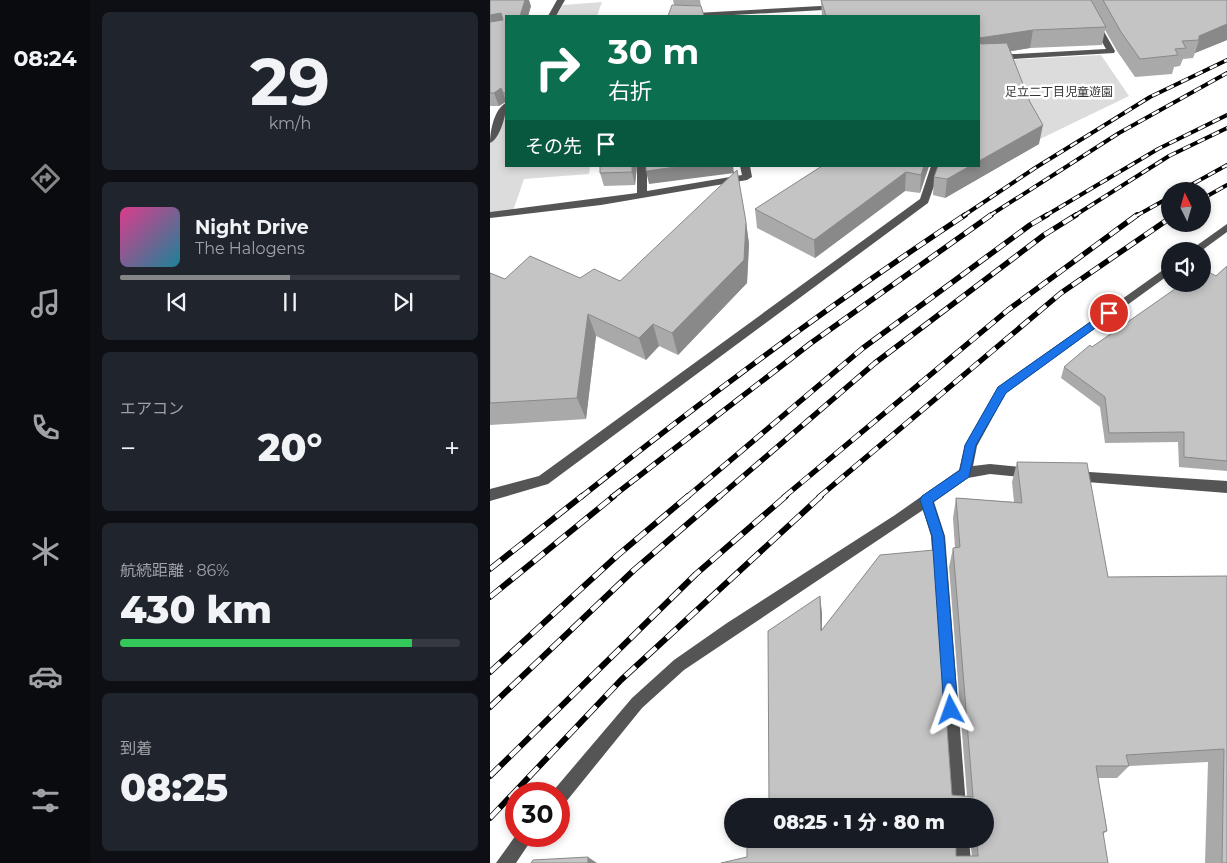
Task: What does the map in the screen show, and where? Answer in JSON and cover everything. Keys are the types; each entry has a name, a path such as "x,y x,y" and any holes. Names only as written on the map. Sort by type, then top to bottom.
{"street":[{"path":"553,15 561,0"},
{"path":"980,58 1111,51 1082,0"},
{"path":"712,15 810,4 846,7"},
{"path":"490,140 505,108"},
{"path":"490,115 501,115"},
{"path":"642,167 642,195"},
{"path":"490,215 642,195 747,177 745,167"},
{"path":"490,495 543,480 924,201 936,167"},
{"path":"1206,242 1227,227"},
{"path":"965,473 970,445 1002,390 1161,275"},
{"path":"570,784 637,703 679,665 732,628 900,519 965,473 990,469 1046,474"},
{"path":"1065,475 1227,487"},
{"path":"926,500 938,536 957,798"},
{"path":"505,863 517,847"},
{"path":"961,848 962,863"}],"green space":[{"path":"602,2 597,15 557,15 563,5"},
{"name":"足立二丁目児童遊園","path":"1101,55 1129,96 1040,139 1008,60"},
{"path":"505,113 505,167 590,167 589,174 524,179 513,211 490,214 490,144"}],"building":[{"path":"490,0 525,0 520,15 505,15 505,93 503,93 501,88 494,93 490,93 490,22 503,20 501,13 490,15"},
{"path":"821,0 1091,0 1106,27 1033,30 980,38 980,15 826,15"},
{"path":"1103,0 1227,0 1227,24 1199,36 1199,40 1182,41 1186,48 1175,49 1178,55 1140,59 1121,32"},
{"path":"672,5 701,6 704,15 668,15"},
{"path":"980,41 981,44 1007,43 1030,102 1043,125 980,160"},
{"path":"600,167 632,167 632,172 600,173"},
{"path":"646,167 676,167 646,171"},
{"path":"820,167 924,167 921,175 906,172 814,240 755,209"},
{"path":"938,167 968,167 947,179 934,177"},
{"path":"737,170 746,222 744,260 672,333 653,324 639,338 588,314 577,398 490,403 490,273 505,279 530,256 580,278 594,269 620,281"},
{"path":"1227,266 1227,461 1184,457 1184,432 1109,433 1105,397 1064,367 1090,345 1092,347 1171,292 1211,292 1211,273 1216,276"},
{"path":"1017,462 1087,463 1108,577 1227,576 1227,863 1222,863 1224,749 1126,755 1129,766 1096,766 1107,831 1103,832 1108,863 721,863 747,857 747,848 956,848 956,856 978,856 978,848 994,848 994,798 769,798 768,631 820,596 821,631 880,555 934,550 952,795 973,797 953,548 960,547 956,498 1022,503"},
{"path":"588,857 588,863 531,863 533,860"}],"railway":[{"path":"963,216 1035,168 1150,97 1227,60"},
{"path":"989,216 1119,133 1227,73"},
{"path":"1045,216 1158,149 1227,115"},
{"path":"1074,216 1169,156 1227,128"},
{"path":"1196,182 1227,165"},
{"path":"1211,194 1227,185"},
{"path":"1136,216 1161,202"},
{"path":"581,497 770,352 866,282 965,215"},
{"path":"612,497 811,343 991,215"},
{"path":"687,497 863,348 1030,225 1047,215"},
{"path":"719,497 875,363 1044,235 1076,215"},
{"path":"784,497 1008,310 1137,215"},
{"path":"819,497 1061,293 1161,224"},
{"path":"490,569 582,496"},
{"path":"490,597 614,496"},
{"path":"490,672 618,555 688,496"},
{"path":"490,707 634,570 720,496"},
{"path":"490,776 696,574 786,496"},
{"path":"490,818 621,680 821,496"}],"route":[{"path":"951,710 938,536 926,500 965,473 970,445 1002,390 1109,313"}]}
